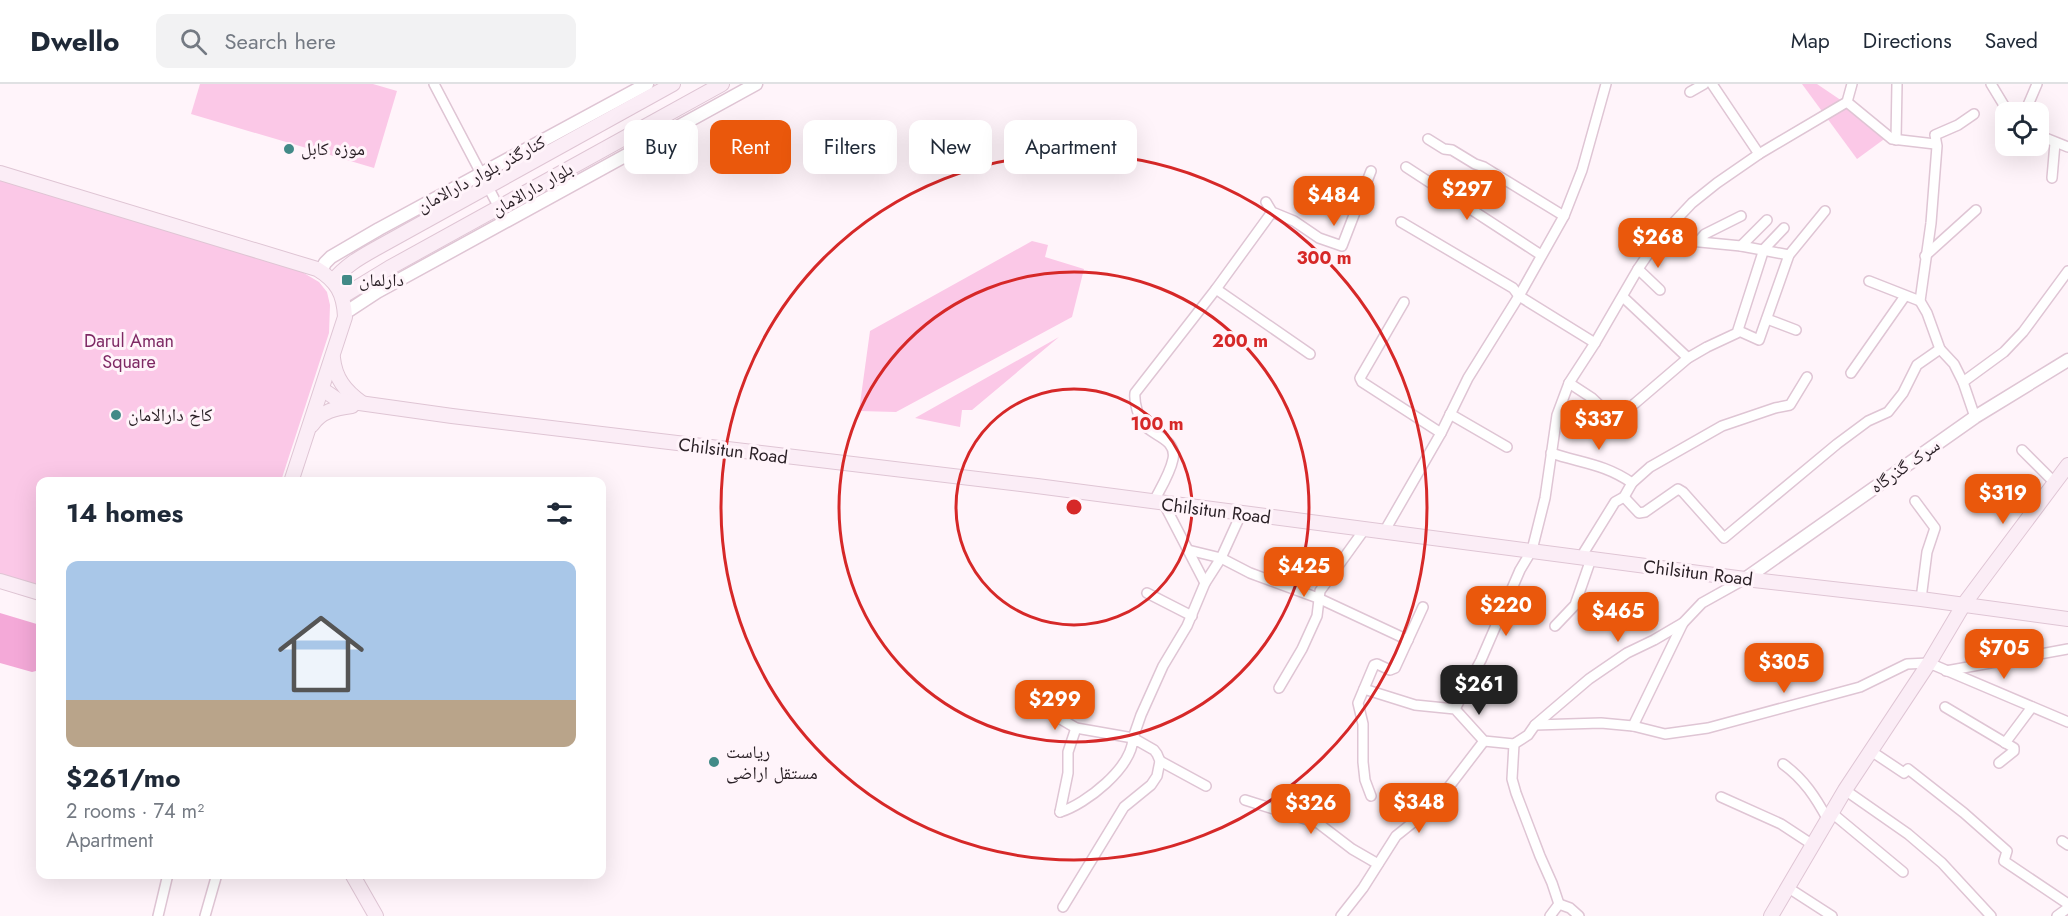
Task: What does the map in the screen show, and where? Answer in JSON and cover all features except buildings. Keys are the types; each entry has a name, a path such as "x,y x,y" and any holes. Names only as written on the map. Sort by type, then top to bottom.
{"main road":[{"name":"بلوار دارالامان","path":"333,281 351,262 673,84"},
{"name":"بلوار دارالامان","path":"343,296 722,84"},
{"path":"0,173 321,272 333,281 343,296 345,313 293,477"},
{"path":"333,356 338,379 349,393 363,404"},
{"path":"322,389 338,400 363,404"},
{"path":"305,438 314,422 322,414 335,408 363,404"},
{"name":"Chilsitun Road","path":"363,404 615,437 1037,486 1364,530 1745,579 1964,604 2068,619"},
{"path":"1771,916 1845,790 1929,663 1964,604 2068,465"},
{"path":"0,581 36,592"},
{"path":"355,879 376,916"}],"street":[{"path":"434,84 506,221"},
{"name":"کنارگذر بلوار دارالامان","path":"321,272 325,263 349,246 648,84"},
{"path":"345,313 377,292 756,84"},
{"path":"1384,532 1441,433 1468,378 1519,296 1564,216 1582,170 1606,84"},
{"path":"1690,92 1704,84"},
{"path":"1712,84 1759,154"},
{"path":"1455,709 1481,660 1520,570 1532,550 1545,498 1557,415 1569,382 1638,270 1659,238 1692,203 1759,154 1847,102 1852,84"},
{"path":"1896,140 1897,84"},
{"path":"1991,84 2002,102"},
{"path":"2029,102 2037,84"},
{"path":"1847,102 1896,140 1935,144"},
{"path":"1974,114 1958,125 1936,134 1931,223 1920,301 1927,313 1940,349 1954,364 1963,382 1975,417"},
{"path":"1428,139 1475,164 1484,166 1564,216"},
{"path":"2049,140 2068,147"},
{"path":"2052,178 2055,143"},
{"path":"1406,167 1541,255"},
{"path":"1266,202 1272,212 1294,221 1319,238 1342,246 1371,171"},
{"path":"1925,256 1976,210"},
{"path":"1739,331 1759,340 1789,255 1825,211"},
{"path":"1205,583 1188,550 1158,503 1174,456 1169,442 1143,425 1135,393 1216,289 1272,212"},
{"path":"1698,241 1705,234 1741,216"},
{"path":"1741,246 1767,220"},
{"path":"1401,222 1513,288 1519,296 1595,343"},
{"path":"1569,382 1611,415 1626,411 1688,358 1739,331 1764,249 1784,228"},
{"path":"1659,238 1764,249 1789,255"},
{"path":"1638,270 1660,290"},
{"path":"1963,382 2004,352 2023,332 2068,272"},
{"path":"1869,281 1920,301"},
{"path":"1216,289 1310,354"},
{"path":"1851,373 1905,296"},
{"path":"1623,297 1688,358"},
{"path":"1404,302 1360,378 1362,382 1441,433"},
{"path":"1767,319 1796,330"},
{"path":"1624,497 1639,513 1645,512 1678,489 1724,538 1837,444 1868,421 1888,412 1903,393 1917,365 1940,349"},
{"name":"سرک گذرگاه","path":"1745,579 1975,417 2068,360"},
{"path":"1555,626 1575,605 1586,558 1615,502 1624,497 1632,483 1650,467 1722,426 1790,405 1807,377"},
{"path":"1450,414 1507,447"},
{"path":"2022,450 2054,482"},
{"path":"1551,453 1576,461 1587,461 1617,473 1632,483"},
{"path":"1915,501 1935,528 1927,552 1921,599"},
{"path":"1076,728 1068,752 1068,773 1060,812 1089,798 1104,787 1120,767 1133,745 1133,738 1141,715 1163,666 1192,616 1205,583 1221,558 1241,514"},
{"path":"1279,688 1302,650 1317,616 1320,591 1364,530"},
{"path":"1188,550 1221,558 1250,573 1318,598 1407,640"},
{"path":"1364,689 1415,705 1455,709 1484,741 1514,744 1528,735 1535,725 1589,679 1626,653 1683,623 1702,603 1745,579"},
{"path":"1148,593 1192,616"},
{"path":"1371,795 1365,780 1363,724 1358,703 1374,665 1377,664 1390,670 1395,668 1423,607"},
{"path":"1633,726 1683,623"},
{"path":"1946,671 2068,649"},
{"path":"1535,725 1601,723 1633,726 1665,734 1708,729 1860,687 1907,664 1929,663 2068,722"},
{"path":"2005,743 2032,706"},
{"path":"1945,707 2014,749 1999,764"},
{"path":"1047,711 1076,728 1133,738 1154,750 1160,761 1206,786"},
{"path":"1341,916 1396,836 1421,816 1448,788 1484,741"},
{"path":"1514,744 1512,778 1516,793 1559,904"},
{"path":"1871,751 1904,774 1908,769 1964,813 2007,851 2004,861 2068,906 2057,916"},
{"path":"1063,907 1124,807 1151,785 1157,776 1160,761"},
{"path":"1783,764 1798,774 1830,816 1903,872"},
{"path":"1845,790 1908,834 1942,863 1991,916"},
{"path":"1720,797 1781,824 1813,845"},
{"path":"1245,800 1318,823 1352,849 1378,864"},
{"path":"158,916 167,879"},
{"path":"205,916 216,879"},
{"path":"1787,887 1832,916"},
{"path":"1549,916 1559,904"},
{"path":"1559,904 1570,908 1579,916"}],"green space":[{"path":"200,84 373,84 397,91 374,168 191,114"},
{"path":"1802,84 1817,84 1848,105 1887,137 1857,159"},
{"name":"Darul Aman Square","path":"0,179 109,209 302,272 319,282 327,292 330,305 329,333 282,477 36,477 36,585 0,574"},
{"path":"1032,241 1048,245 1045,257 1084,269 1072,317 896,412 859,411 870,331"},
{"path":"1059,337 972,410 962,410 960,427 915,418"}],"shaded area":[{"path":"0,613 36,624 36,671 32,672 0,663"}],"place":[{"name":"موزه کابل","path":"289,149"},
{"name":"دارلمان","path":"347,280"},
{"name":"کاخ دارالامان","path":"116,415"},
{"name":"ریاست مستقل اراضی","path":"714,762"}]}
